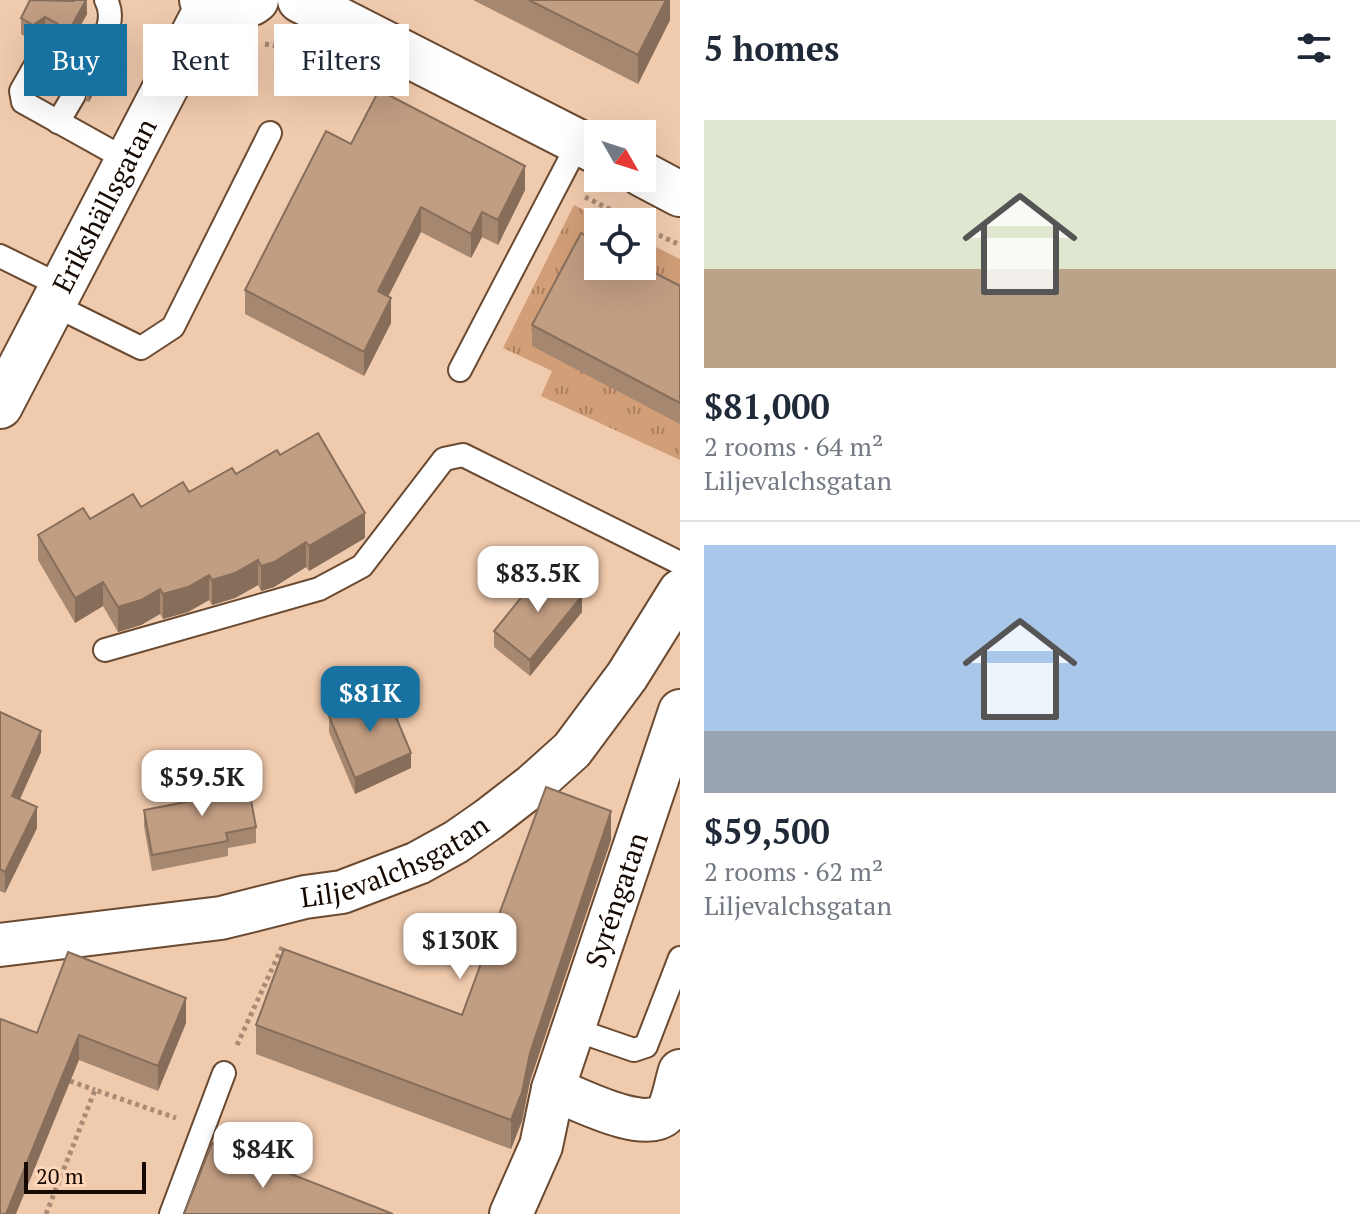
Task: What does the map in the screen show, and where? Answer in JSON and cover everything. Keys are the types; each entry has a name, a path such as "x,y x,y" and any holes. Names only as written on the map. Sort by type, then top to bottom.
{"street":[{"path":"205,2 225,8 256,0"},
{"path":"300,0 584,144"},
{"name":"Erikshällsgatan","path":"195,24 205,2"},
{"name":"Erikshällsgatan","path":"0,406 160,96"},
{"path":"656,181 680,194"},
{"name":"Liljevalchsgatan","path":"0,945 221,918 305,897 342,892 418,863 456,842 533,785 572,750 603,711 680,591"},
{"name":"Syréngatan","path":"511,1214 541,1146 553,1089 680,711"},
{"path":"553,1089 633,1120 655,1121 667,1112 680,1071"}],"lane":[{"path":"106,0 111,13 110,24"},
{"path":"24,86 21,91 23,102 127,160"},
{"path":"58,122 73,96"},
{"path":"0,256 141,348 173,327 270,133"},
{"path":"460,370 558,183 584,153"},
{"path":"105,650 319,589 362,566 444,459 463,455 680,563"},
{"path":"573,1029 634,1050 646,1046 680,958"},
{"path":"171,1214 224,1073"}],"path":[{"path":"258,46 292,49 390,99"},
{"path":"558,183 607,208"},
{"path":"224,1073 305,897"},
{"path":"70,1081 203,1128"},
{"path":"46,1214 95,1090"}],"green space":[{"path":"574,205 584,210 584,280 656,280 656,247 680,259 680,460 541,396 552,371 503,348"}],"building":[{"path":"30,0 86,0 73,24 58,24 45,17 31,24 21,18"},
{"path":"529,0 666,0 638,55"},
{"path":"376,96 391,96 525,166 498,220 482,212 471,234 421,207 378,291 391,298 364,352 245,290 326,131 351,144"},
{"path":"581,233 584,235 584,280 656,280 656,273 680,286 680,403 532,325"},
{"path":"318,433 365,513 309,546 306,542 274,562 261,566 258,560 235,573 212,580 209,575 188,587 163,594 160,589 141,600 118,607 103,582 75,598 38,535 83,508 90,519 133,494 141,507 183,482 189,492 232,468 236,474 277,450 280,455"},
{"path":"546,567 582,596 530,660 494,631"},
{"path":"385,691 411,753 355,778 329,716"},
{"path":"0,712 41,731 12,796 37,807 5,872 0,869"},
{"path":"246,774 256,827 226,833 228,841 152,855 144,810 212,797 209,781"},
{"path":"546,787 611,811 530,1053 522,1092 511,1120 256,1025 284,949 462,1015"},
{"path":"68,952 186,998 158,1066 79,1035 6,1214 0,1214 1,1019 37,1033"},
{"path":"212,1143 393,1214 184,1214"}]}
